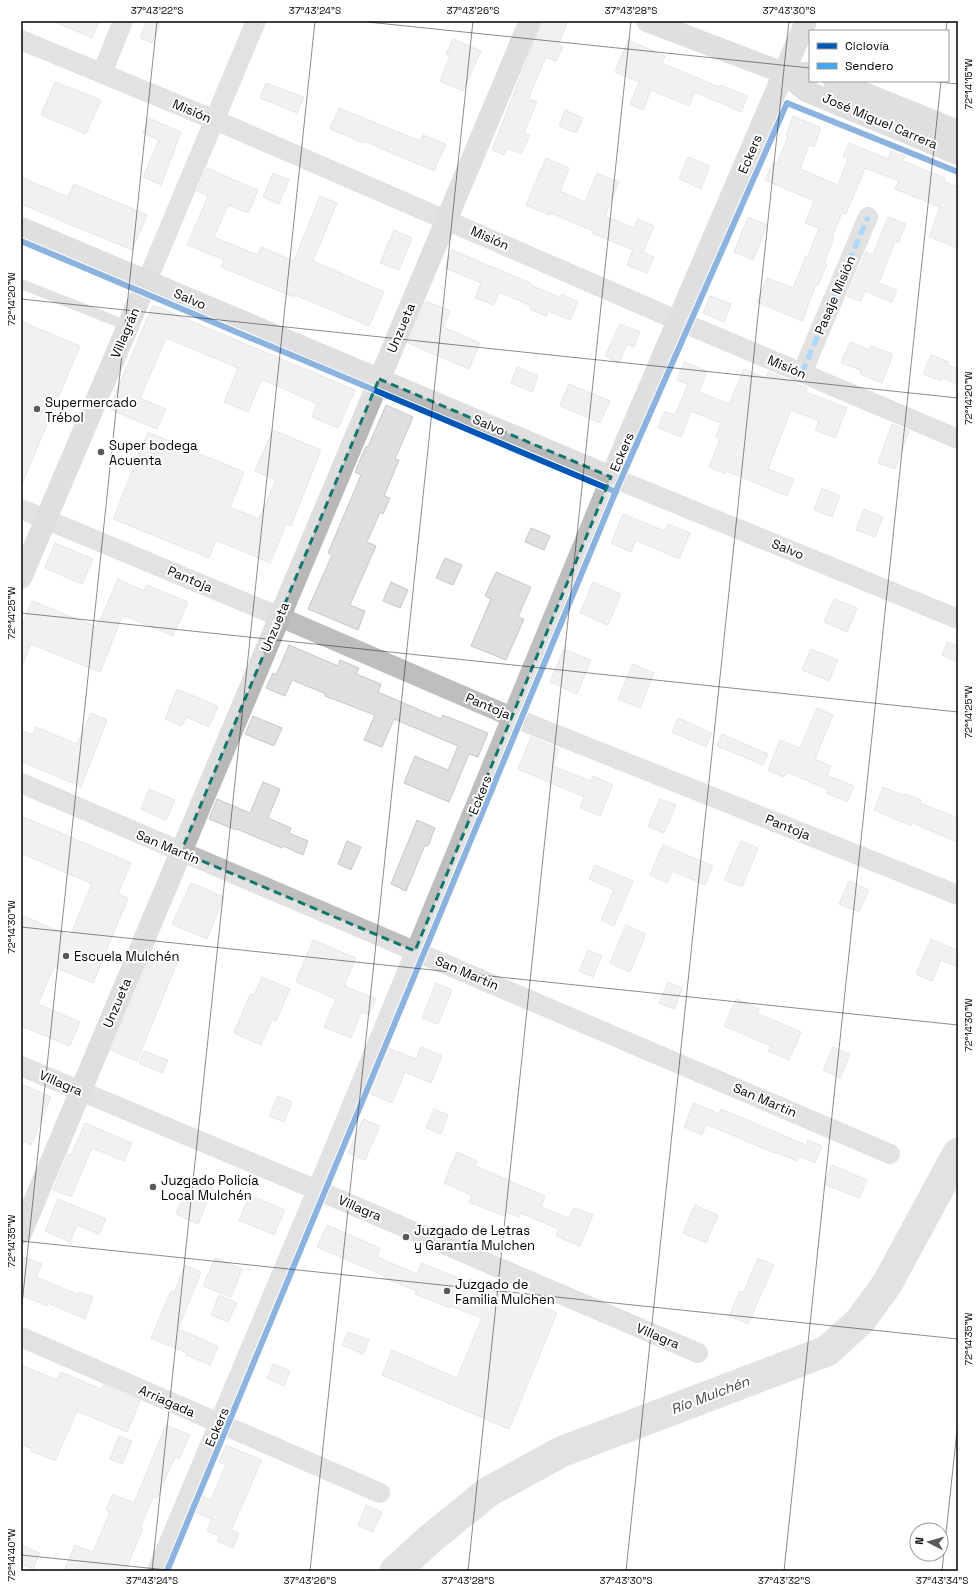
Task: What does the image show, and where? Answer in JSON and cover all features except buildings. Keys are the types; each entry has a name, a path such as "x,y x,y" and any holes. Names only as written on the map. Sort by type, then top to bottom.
{"street":[{"path":"102,73 123,21"},
{"name":"Villagrán","path":"21,578 256,21"},
{"name":"Unzueta","path":"21,1233 530,21"},
{"name":"José Miguel Carrera","path":"647,21 786,69 809,73"},
{"name":"Eckers","path":"157,1571 317,1190 612,477 806,21"},
{"name":"Misión","path":"21,40 215,120 678,321 958,439"},
{"name":"José Miguel Carrera","path":"786,69 806,91 958,154"},
{"name":"José Miguel Carrera","path":"836,82 958,131"},
{"name":"Pasaje Misión","path":"802,373 868,217"},
{"name":"Salvo","path":"21,228 612,477 958,619"},
{"name":"Pantoja","path":"21,509 280,617 512,717 958,895"},
{"name":"San Martín","path":"21,783 890,1154"},
{"name":"Villagra","path":"21,1066 317,1190 698,1353"},
{"name":"Arriagada","path":"21,1337 218,1424 380,1493"}],"lane":[{"path":"21,284 128,326"}],"highlighted area":[{"path":"379,379 611,477 415,951 181,852"}],"waterway":[{"name":"Río Mulchén","path":"395,1571 430,1539 488,1492 561,1452 827,1351 860,1321 887,1284 958,1153"}],"marked path":[{"path":"802,373 868,217"}],"cycle path":[{"path":"167,1571 618,486 787,103 958,172"},
{"path":"21,241 616,492"}],"place":[{"name":"Supermercado Trébol","path":"37,409"},
{"name":"Super bodega Acuenta","path":"101,452"},
{"name":"Escuela Mulchén","path":"66,956"},
{"name":"Juzgado Policía Local Mulchén","path":"153,1187"},
{"name":"Juzgado de Letras y Garantía Mulchen","path":"406,1237"},
{"name":"Juzgado de Familia Mulchen","path":"447,1291"}]}
